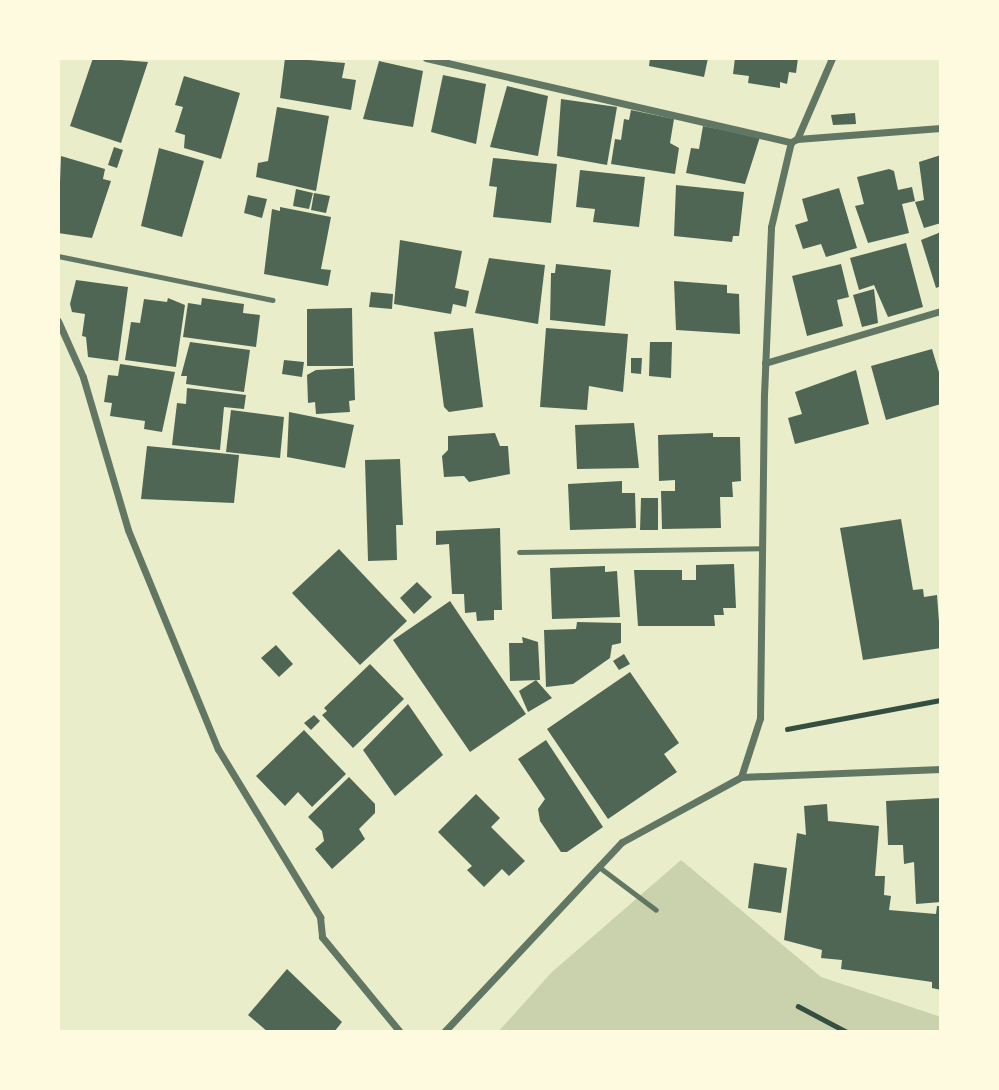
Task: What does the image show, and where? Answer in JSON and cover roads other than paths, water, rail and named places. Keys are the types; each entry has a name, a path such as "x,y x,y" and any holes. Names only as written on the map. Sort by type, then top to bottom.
{"street":[{"path":"426,58 794,141 941,128"},
{"path":"741,777 760,718 765,363 771,227 794,141 832,58"},
{"path":"765,363 941,311"},
{"path":"58,321 83,377 128,530 218,749 320,917 322,937 400,1032"},
{"path":"444,1032 622,842 741,777 941,769"}],"lane":[{"path":"58,256 273,300"},
{"path":"519,552 762,548"},
{"path":"599,867 656,910"}]}
